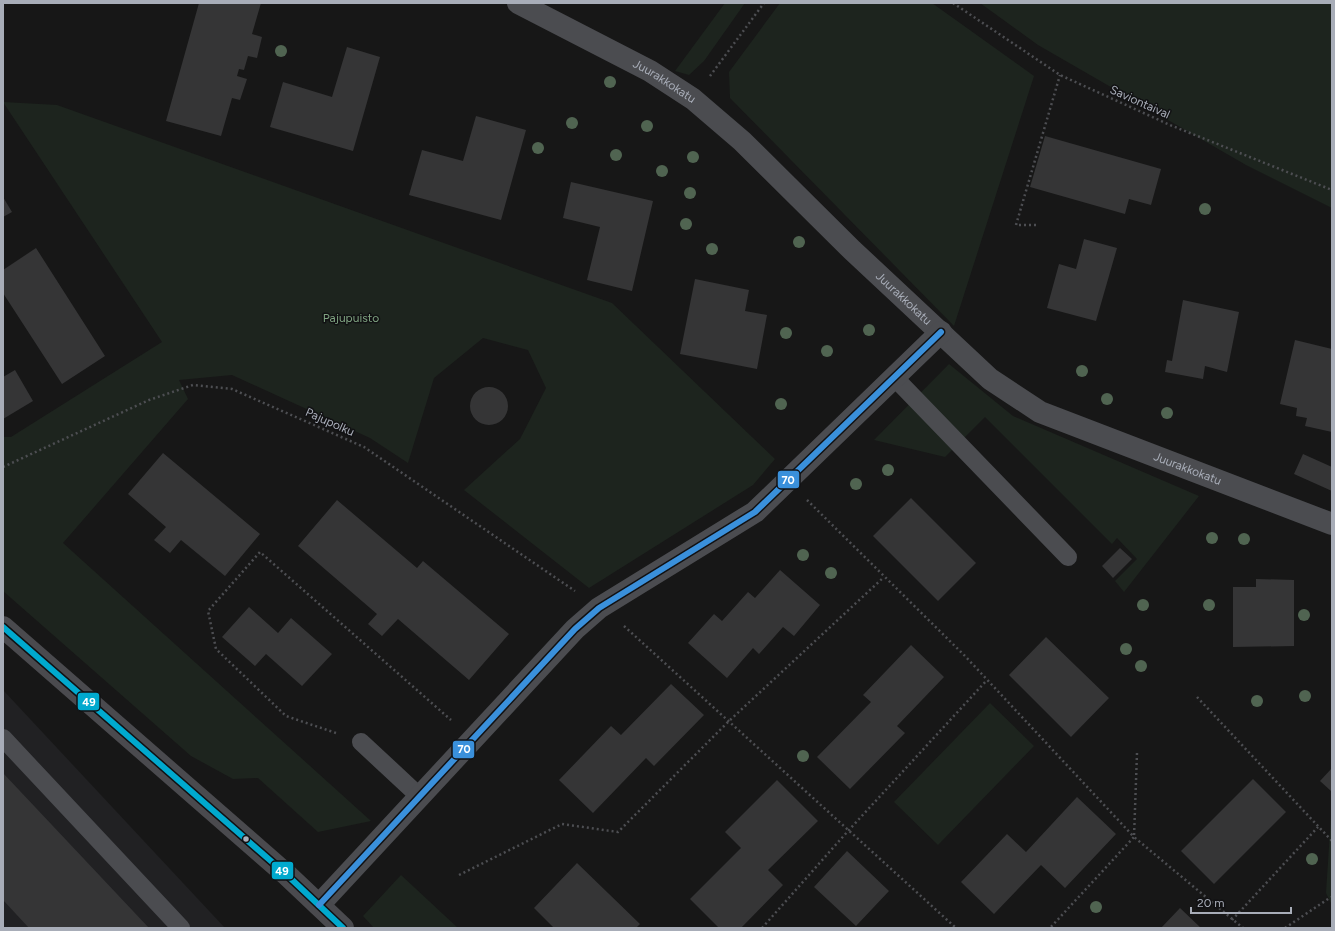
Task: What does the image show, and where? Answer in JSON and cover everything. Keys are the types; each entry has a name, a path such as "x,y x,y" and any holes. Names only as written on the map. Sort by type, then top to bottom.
{"main road":[{"path":"3,627 319,905 343,928"}],"street":[{"name":"Juurakkokatu","path":"518,3 644,67 693,99 742,141 852,250 990,379 1040,412 1332,524"},
{"path":"319,905 575,629 599,608 754,512 941,332"}],"lane":[{"path":"894,377 1068,557"},
{"path":"3,738 181,928"},
{"path":"361,742 419,796"}],"path":[{"path":"693,99 764,3"},
{"name":"Saviontaival","path":"953,3 1060,75 1170,125 1332,190"},
{"path":"1036,225 1016,226 1060,75"},
{"name":"Pajupolku","path":"3,467 156,398 193,385 232,389 364,447 619,622 956,928"},
{"path":"787,480 987,680 1134,837 1243,928"},
{"path":"361,742 286,716 216,649 208,611 260,552 472,739"},
{"path":"459,875 562,824 618,832 729,721 884,577"},
{"path":"762,928 848,831 987,680"},
{"path":"1197,697 1332,841"},
{"path":"1050,928 1134,837 1137,753"},
{"path":"1232,920 1318,827"},
{"path":"1284,928 1332,897"}],"shaded area":[{"path":"3,690 225,928 3,928"}],"green space":[{"path":"725,3 745,3 704,61 689,75 675,71"},
{"path":"780,3 932,3 1034,76 954,326 730,98 729,72"},
{"path":"980,3 1332,3 1332,208 1246,165 1038,45"},
{"name":"Pajupuisto","path":"3,102 57,105 612,303 775,459 753,485 589,588 464,490 520,439 546,388 528,350 483,338 434,378 408,463 370,438 232,375 179,380 188,399 63,543 371,821 318,832 258,778 233,779 191,756 3,591 3,437 11,437 162,342"},
{"path":"949,364 1013,416 1199,496 1124,592 1115,581 1137,559 1117,538 1112,544 985,417 945,457 874,440"},
{"path":"990,703 1034,746 938,845 894,802"},
{"path":"1332,800 1332,905 1326,893"},
{"path":"401,875 458,928 374,928 363,916"}],"building":[{"path":"199,3 261,3 252,34 262,37 257,58 248,56 244,70 239,69 237,76 247,79 240,100 232,98 221,136 166,121"},
{"path":"347,47 380,57 353,151 270,127 283,82 332,97"},
{"path":"476,116 526,130 501,220 409,195 422,150 463,161"},
{"path":"1045,136 1161,169 1151,205 1129,199 1125,214 1030,187"},
{"path":"571,182 653,201 632,291 587,280 600,227 563,218"},
{"path":"3,197 12,212 3,217"},
{"path":"1084,239 1117,248 1096,321 1047,308 1059,264 1076,269"},
{"path":"36,248 105,356 62,384 3,293 3,270"},
{"path":"695,279 749,290 745,311 767,315 757,369 680,354"},
{"path":"1183,300 1239,312 1227,372 1205,366 1203,379 1165,372 1167,360 1172,361"},
{"path":"1295,340 1332,349 1332,432 1305,426 1307,418 1296,416 1297,408 1280,404"},
{"path":"15,370 33,401 3,419 3,377"},
{"path":"485,387 493,387 503,392 507,399 507,413 503,420 493,425 485,425 475,420 473,417 470,410 470,402 475,392 478,390"},
{"path":"163,453 260,534 225,576 181,540 170,553 154,540 166,527 128,494"},
{"path":"1303,454 1332,467 1332,491 1294,474"},
{"path":"911,498 976,563 938,601 873,536"},
{"path":"337,500 417,568 423,561 509,634 469,680 398,619 382,636 368,624 377,614 298,546"},
{"path":"1120,548 1132,559 1113,578 1102,566"},
{"path":"780,570 820,605 794,636 783,627 759,654 753,648 727,678 688,643 714,614 722,621 748,592 755,598"},
{"path":"1256,579 1294,580 1294,646 1233,647 1233,587 1256,587"},
{"path":"249,607 278,633 291,618 332,654 302,686 266,654 255,666 222,637"},
{"path":"1046,637 1109,698 1071,737 1009,675"},
{"path":"911,645 944,677 897,726 905,733 850,789 817,757 871,702 863,695"},
{"path":"671,684 704,715 654,766 646,758 593,813 559,780 611,726 621,735"},
{"path":"1332,768 1332,789 1331,791 1320,781"},
{"path":"3,773 149,928 29,928 3,900"},
{"path":"1253,779 1286,812 1214,884 1181,851"},
{"path":"777,780 818,821 768,870 783,885 741,928 719,928 690,899 741,848 725,832"},
{"path":"1077,797 1116,834 1065,888 1041,865 994,914 961,882 1007,834 1026,852"},
{"path":"847,851 889,891 856,926 814,887"},
{"path":"577,863 640,924 636,928 554,928 534,908"},
{"path":"1180,908 1201,928 1161,928"}],"transit line":[{"name":"70","path":"319,905 575,629 599,608 755,512 941,332"},
{"name":"49","path":"3,627 287,875 343,928"}]}
